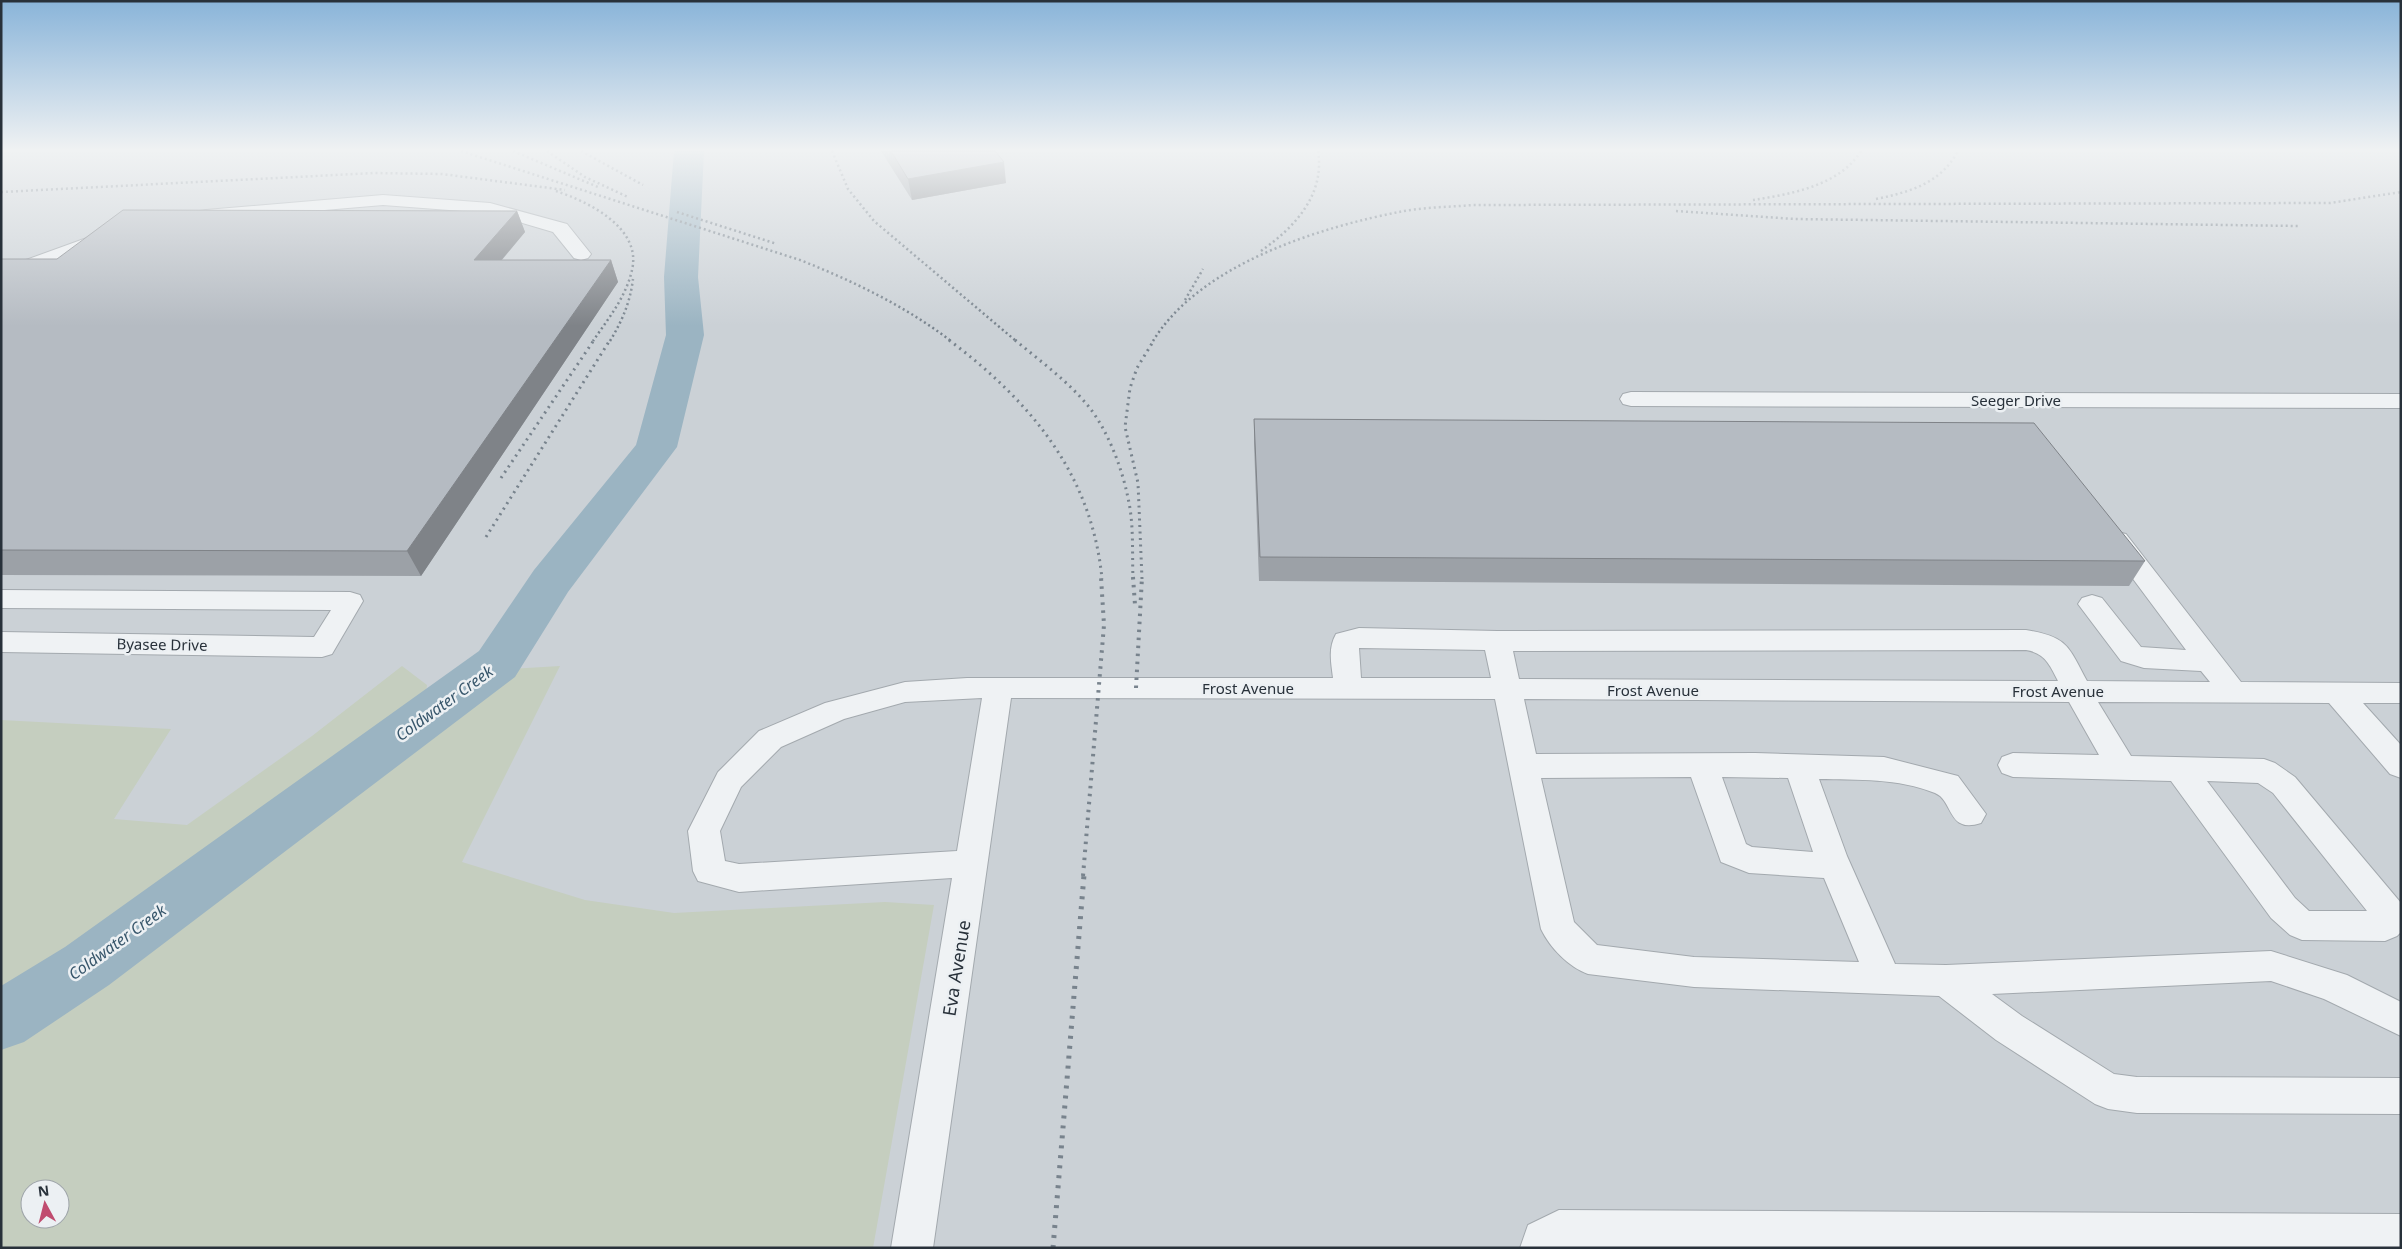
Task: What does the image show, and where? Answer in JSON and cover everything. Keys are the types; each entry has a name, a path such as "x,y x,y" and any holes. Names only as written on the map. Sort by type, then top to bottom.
{"street":[{"path":"190,217 251,209"},
{"path":"495,209 560,228 581,254"},
{"path":"1,276 127,230"},
{"name":"Seeger Drive","path":"1631,399 2401,401"},
{"path":"2104,523 2233,692"},
{"name":"Byasee Drive","path":"1,599 350,601 322,647 1,642"},
{"path":"2092,604 2132,654 2144,658 2210,661"},
{"path":"1348,689 1344,650 1346,640 1359,638 1497,641 2026,640 2046,643 2058,654 2098,730 2123,768"},
{"path":"1497,641 1558,929 1588,960 1694,972 1946,981 2271,966 2334,986 2401,1020"},
{"name":"Frost Avenue","path":"972,863 739,878 710,871 704,832 729,780 770,739 835,711 905,692 998,688 1170,688 2401,693"},
{"name":"Eva Avenue","path":"912,1248 998,688"},
{"path":"2336,692 2401,766"},
{"path":"1522,766 1702,765 1884,769 1947,784 1970,814"},
{"path":"1702,765 1733,853 1749,860 1820,866 1832,856"},
{"path":"2013,765 2264,771 2284,785 2392,917 2385,926 2302,925 2283,908 2180,769"},
{"path":"1799,766 1832,856 1884,979"},
{"path":"1946,981 2009,1028 2108,1091 2137,1095 2401,1096"},
{"path":"1541,1248 1543,1240 1559,1231 2401,1235"}],"shaded area":[{"path":"1,209 2401,209 2401,1248 1,1248"}],"green space":[{"path":"402,666 427,685 425,700 266,822 121,928 1,1007 1,720 171,729 114,819 187,825 312,736"},
{"path":"560,666 462,862 585,900 674,913 885,902 934,905 873,1248 1,1248 1,1045 72,999 510,669"}],"building":[{"path":"123,210 517,211 474,260 611,260 407,551 1,550 1,259 57,259"},
{"path":"1254,419 2034,423 2145,561 1260,557"}],"waterway":[{"name":"Coldwater Creek","path":"1,1021 87,966 497,664 551,581 656,447 685,335 681,277 685,209"}],"railway":[{"path":"593,341 616,307 625,289 632,270 633,255 629,241 621,229 596,209"},
{"path":"642,209 800,260 878,295 951,341"},
{"path":"864,209 874,221 1016,341"},
{"path":"1261,251 1285,231 1304,209"},
{"path":"1153,341 1174,314 1200,290 1231,270 1265,253 1336,227 1371,218 1419,209"},
{"path":"1676,211 1795,219 2299,226"},
{"path":"677,212 777,244"},
{"path":"1185,300 1203,269"},
{"path":"610,341 625,312 633,279"},
{"path":"501,478 594,340"},
{"path":"486,537 610,340"},
{"path":"949,340 1006,388 1052,443 1071,473 1085,506 1096,541 1102,579"},
{"path":"1015,340 1054,372 1081,398 1096,417 1108,438 1122,474 1130,508 1133,579"},
{"path":"1142,578 1138,483 1125,427 1130,388 1137,368 1154,340"},
{"path":"1083,876 1104,625 1101,577"},
{"path":"1133,577 1135,605"},
{"path":"1136,688 1142,578"},
{"path":"1053,1248 1084,875"}]}
